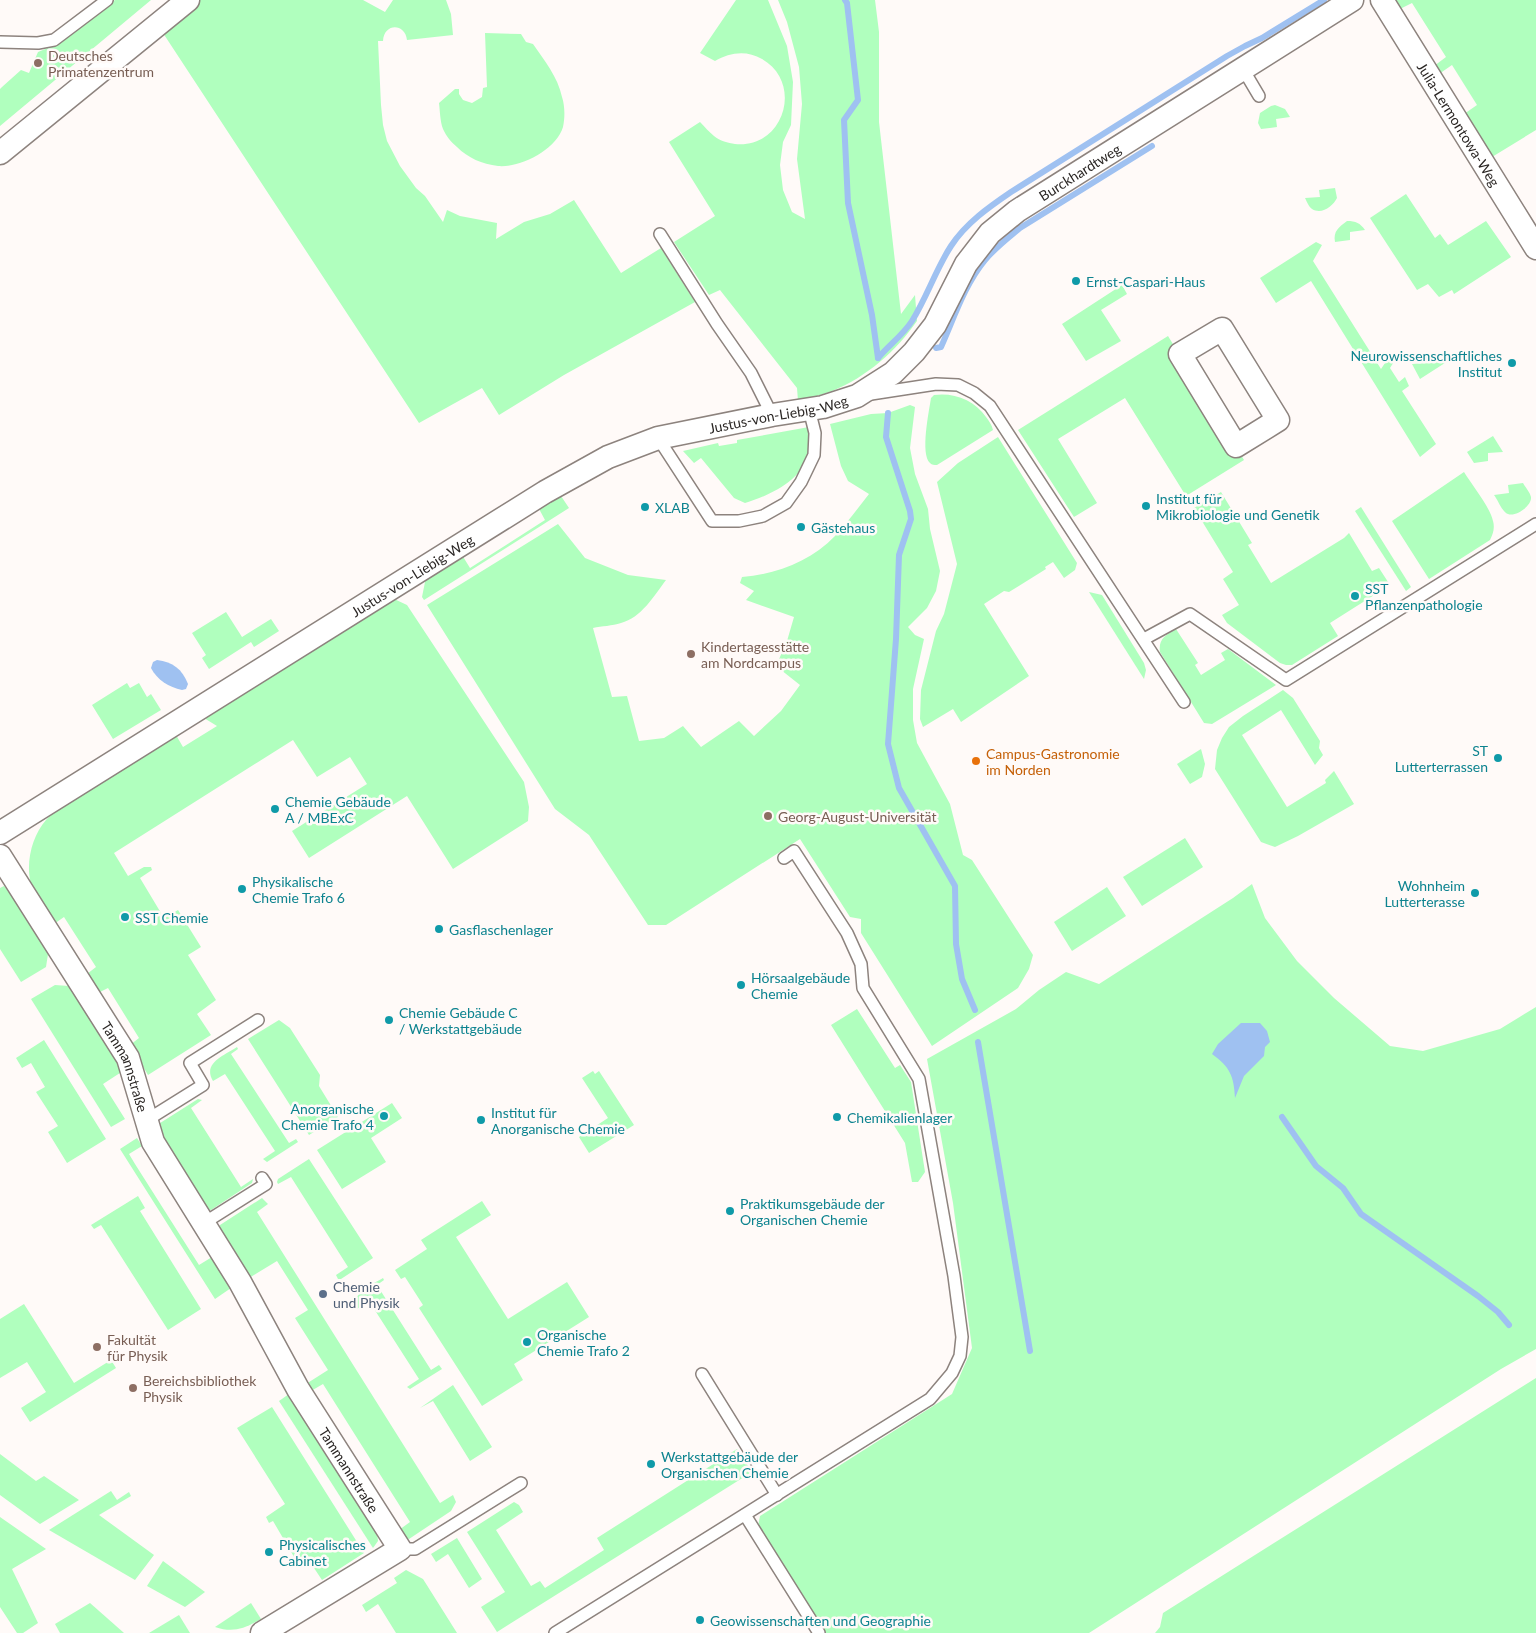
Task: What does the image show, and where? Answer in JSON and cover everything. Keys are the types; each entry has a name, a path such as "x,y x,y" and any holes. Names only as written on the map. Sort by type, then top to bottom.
{"street":[{"path":"0,153 188,0"},
{"name":"Burckhardtweg","path":"857,396 893,373 921,343 935,325 966,264 990,233 1017,211 1352,0"},
{"name":"Julia-Lermontowa-Weg","path":"1382,0 1536,248"},
{"path":"1222,328 1278,420 1236,446 1180,354 1222,328"},
{"name":"Justus-von-Liebig-Weg","path":"0,833 544,492 608,457 658,438 772,415 823,407 857,396"},
{"name":"Tammannstraße","path":"0,856 128,1058 153,1142 240,1282 298,1389 400,1549"},
{"path":"262,1633 400,1549"}],"lane":[{"path":"0,42 38,43 54,40 107,0"},
{"path":"1243,69 1260,96"},
{"path":"660,234 717,324 752,372 772,415"},
{"path":"857,396 936,384 958,385 974,393 990,406 1184,702"},
{"path":"658,438 712,521 739,521 763,516 786,503 801,482 814,455 815,433 809,409"},
{"path":"1144,640 1190,614 1286,680 1536,524"},
{"path":"555,1633 930,1399 952,1373 960,1356 962,1337 954,1276 918,1078 863,988 861,964 846,933 794,851 784,858"},
{"path":"147,1120 203,1085 190,1063 258,1020"},
{"path":"204,1223 266,1184 262,1178"},
{"path":"702,1374 777,1495"},
{"path":"400,1549 415,1549 520,1483"},
{"path":"745,1515 819,1633"}],"green space":[{"path":"115,0 151,0 0,126 0,89 21,70 29,73 38,52 55,45"},
{"path":"197,0 363,0 385,12 393,0 446,0 451,14 453,35 407,40 403,30 395,27 387,31 383,41 378,41 381,105 387,141 400,166 416,188 425,196 443,222 447,210 460,216 497,223 496,239 524,222 550,214 574,200 621,273 661,248 695,302 564,375 499,415 482,388 419,423 161,30"},
{"path":"736,0 768,0 787,46 793,82 791,125 783,142 780,165 783,190 792,212 805,219 797,159 802,104 799,67 787,22 778,0 875,0 879,32 879,122 901,314 915,295 917,321 900,343 869,371 832,391 798,401 797,388 720,290 709,295 674,242 715,216 669,142 700,122 716,138 735,144 752,143 766,136 776,126 783,112 785,98 782,83 775,70 762,59 750,54 738,53 715,61 700,53"},
{"path":"1394,0 1536,0 1536,130 1492,157 1464,114 1477,105 1452,65 1439,74 1434,66 1446,57 1412,3 1398,10"},
{"path":"485,33 521,34 526,42 533,44 554,76 563,101 563,127 553,143 526,161 507,166 486,164 461,151 451,141 442,126 439,103 455,89 459,89 459,94 463,100 472,103 482,97 483,88 487,87"},
{"path":"1275,105 1285,109 1290,117 1276,119 1277,127 1261,129 1258,123 1260,113"},
{"path":"1335,188 1337,198 1330,207 1320,211 1312,209 1305,198 1320,197 1319,190"},
{"path":"1406,194 1435,238 1440,234 1448,245 1486,221 1511,257 1454,294 1452,290 1439,297 1428,284 1417,290 1370,218"},
{"path":"1347,221 1358,223 1365,230 1350,232 1350,240 1335,242 1336,232"},
{"path":"1316,242 1322,245 1313,261 1381,369 1391,354 1395,360 1390,368 1399,382 1405,377 1409,386 1402,391 1436,444 1420,457 1311,281 1276,303 1260,278"},
{"path":"1122,285 1127,294 1101,310 1121,341 1086,361 1062,324"},
{"path":"1168,336 1244,460 1186,496 1125,398 1058,439 1097,503 1074,517 1018,430"},
{"path":"1443,354 1448,361 1420,379 1412,364 1427,363 1427,355"},
{"path":"934,395 956,396 970,402 981,411 993,430 937,465 930,463 927,458 925,442 931,398"},
{"path":"910,405 915,407 910,448 915,474 928,509 930,529 940,571 936,591 927,608 908,627 915,635 924,639 913,689 913,720 917,743 950,804 963,855 972,860 1033,955 1029,969 1018,988 932,1046 861,933 861,919 850,917 800,839 666,925 648,925 589,835 555,809 427,605 558,524 585,558 628,575 666,580 646,606 635,616 618,624 593,628 612,697 627,696 639,741 664,738 683,726 701,747 739,721 754,736 781,711 800,685 776,666 787,641 794,617 746,600 754,591 740,583 742,577 768,573 793,565 815,553 835,536 869,494 848,481 841,466 830,424 871,414 888,413"},
{"path":"809,427 811,448 801,470 785,485 775,491 745,503 734,498 701,458 694,463 683,451 718,443 719,446 737,443 737,440"},
{"path":"1493,436 1503,452 1488,453 1488,461 1474,463 1467,452"},
{"path":"998,437 1077,563 1075,570 1064,578 1053,562 1045,567 1046,569 1009,592 1004,591 984,604 1029,676 961,722 953,709 923,727 920,719 921,690 936,631 944,614 957,564 937,482 958,463"},
{"path":"1464,472 1491,515 1494,526 1493,533 1490,540 1429,579 1392,521"},
{"path":"1523,483 1531,497 1529,504 1515,514 1506,513 1494,495 1509,493 1508,485"},
{"path":"1221,492 1252,543 1248,545 1271,583 1344,538 1349,533 1372,571 1379,568 1390,585 1330,623 1338,636 1292,665 1280,663 1227,623 1222,615 1239,605 1223,579 1233,572 1194,508"},
{"path":"559,493 569,508 424,600 422,597 426,577 462,555 470,568 545,520 538,507"},
{"path":"1361,507 1411,587 1406,591 1355,511"},
{"path":"1089,592 1102,595 1144,663 1146,670 1144,679"},
{"path":"392,598 407,605 524,782 529,807 528,821 453,869 407,796 309,858 292,831 367,784 350,757 317,777 293,740 114,853 128,876 144,867 151,867 152,870 140,878 164,918 178,910 201,947 188,955 216,1000 197,1014 211,1035 148,1075 130,1045 139,1038 108,988 100,992 87,974 96,967 64,917 54,924 39,902 31,885 29,876 30,856 40,827 58,809 176,735 183,747 217,726 204,718"},
{"path":"226,612 242,637 271,619 279,631 254,647 251,642 209,669 202,658 206,655 192,633"},
{"path":"1176,629 1198,663 1195,665 1201,675 1225,660 1221,653 1228,649 1276,685 1212,724 1204,723 1160,652 1160,644 1166,635"},
{"path":"127,683 130,688 139,683 147,697 151,694 161,710 113,739 92,705"},
{"path":"1283,690 1293,698 1320,741 1319,748 1323,755 1315,765 1281,710 1242,735 1287,807 1326,783 1325,780 1334,771 1354,804 1275,847 1261,842 1215,769 1217,750 1229,727"},
{"path":"1201,749 1205,764 1202,777 1190,784 1177,764"},
{"path":"1185,838 1203,867 1142,906 1123,877"},
{"path":"1252,884 1265,918 1297,961 1334,998 1390,1046 1423,1051 1500,1029 1536,1007 1536,1349 1501,1369 1089,1633 826,1633 758,1526 760,1516 952,1394 972,1348 953,1203 927,1059 1016,1009 1039,990 1066,972 1099,984"},
{"path":"4,886 16,900 48,954 46,967 21,982 0,949 0,888"},
{"path":"1107,887 1126,916 1072,951 1054,922"},
{"path":"55,985 69,986 123,1071 103,1084 125,1119 111,1127 31,999"},
{"path":"857,1009 895,1068 900,1065 911,1082 925,1172 918,1182 912,1182 905,1143 831,1025"},
{"path":"279,1020 290,1028 320,1075 319,1086 338,1117 309,1135 248,1039"},
{"path":"44,1040 106,1139 67,1163 48,1132 58,1126 36,1092 45,1087 31,1063 22,1068 16,1058"},
{"path":"237,1047 238,1049 231,1054 289,1143 296,1139 298,1142 267,1162 263,1159 275,1151 225,1074 213,1081 210,1075 210,1069 216,1060"},
{"path":"593,1071 595,1074 599,1071 634,1125 589,1153 579,1137 608,1118 582,1078"},
{"path":"198,1099 202,1100 191,1108 241,1187 253,1179 252,1183 211,1210 206,1209 156,1131 157,1125"},
{"path":"392,1103 402,1118 371,1138 386,1162 342,1189 317,1150"},
{"path":"137,1138 142,1146 129,1154 135,1164 199,1265 212,1257 231,1288 215,1299 120,1149"},
{"path":"309,1159 373,1258 341,1279 338,1279 336,1275 348,1267 291,1177 278,1184 277,1182 278,1179"},
{"path":"138,1196 145,1208 140,1211 201,1309 168,1330 101,1225 94,1229 91,1225"},
{"path":"262,1198 268,1204 257,1212 440,1503 453,1495 456,1502 451,1511 409,1539 404,1537 399,1530 410,1522 323,1384 311,1391 306,1384 328,1370 295,1318 308,1310 277,1261 249,1278 218,1229 220,1225"},
{"path":"482,1201 491,1215 456,1237 508,1319 567,1282 589,1317 514,1364 523,1380 482,1406 419,1308 423,1305 405,1277 401,1279 395,1270 427,1249 421,1240"},
{"path":"383,1278 384,1280 377,1285 431,1370 439,1365 442,1369 410,1389 407,1387 419,1379 369,1301 357,1309 355,1304 356,1299 363,1290"},
{"path":"24,1304 74,1383 111,1360 116,1368 30,1422 21,1408 46,1392 27,1362 0,1378 0,1319"},
{"path":"1536,1378 1536,1633 1155,1633 1160,1627 1163,1613"},
{"path":"453,1385 492,1447 470,1461 433,1401 420,1408"},
{"path":"289,1394 377,1533 378,1541 373,1548 279,1401"},
{"path":"272,1407 364,1553 322,1580 306,1556 297,1562 273,1521 269,1523 266,1517 285,1504 237,1428"},
{"path":"737,1449 752,1472 497,1632 481,1607 505,1592 467,1532 514,1502 519,1505 523,1512 496,1530 531,1586 540,1581 545,1588 604,1550 597,1538"},
{"path":"0,1454 36,1481 44,1476 79,1500 40,1524 0,1495"},
{"path":"111,1491 117,1500 129,1492 131,1496 99,1515 154,1555 135,1580 49,1530"},
{"path":"0,1517 46,1549 12,1569 38,1623 23,1633 17,1633 0,1607"},
{"path":"457,1538 482,1579 469,1588 448,1554 436,1562 431,1554"},
{"path":"163,1561 205,1592 185,1607 147,1586"},
{"path":"406,1570 423,1579 457,1633 396,1633 378,1604 366,1612 362,1605 397,1583 394,1578"},
{"path":"90,1603 124,1633 60,1633 55,1624"},
{"path":"251,1603 261,1619 233,1630 215,1627"},
{"path":"179,1615 190,1633 149,1633"}],"water":[{"path":"157,660 168,662 180,670 188,684 186,689 182,690 173,687 157,676 151,668 153,662"},
{"path":"1241,1023 1260,1023 1267,1031 1270,1042 1265,1047 1264,1056 1244,1076 1235,1098 1234,1084 1230,1073 1223,1063 1212,1054 1218,1044"}],"waterway":[{"path":"845,0 847,3 858,100 844,120 848,203 872,315 878,358"},
{"path":"878,358 912,321 951,246 971,223 986,210 1011,192 1227,56 1262,38 1324,0"},
{"path":"936,348 941,347 960,302 978,269 997,247 1020,228 1152,146"},
{"path":"888,413 886,437 911,519 899,555 896,639 888,744 899,788 955,886 956,944 962,979 975,1010"},
{"path":"978,1042 1030,1351"},
{"path":"1282,1117 1316,1166 1343,1188 1361,1214 1478,1296 1498,1312 1509,1325"}],"place":[{"name":"Deutsches Primatenzentrum","path":"38,63"},
{"name":"Ernst-Caspari-Haus","path":"1076,281"},
{"name":"Neurowissenschaftliches Institut","path":"1512,363"},
{"name":"Institut für Mikrobiologie und Genetik","path":"1146,506"},
{"name":"XLAB","path":"645,507"},
{"name":"Gästehaus","path":"801,527"},
{"name":"SST Pflanzenpathologie","path":"1355,596"},
{"name":"Kindertagesstätte am Nordcampus","path":"691,654"},
{"name":"ST Lutterterrassen","path":"1498,758"},
{"name":"Campus-Gastronomie im Norden","path":"976,761"},
{"name":"Chemie Gebäude A / MBExC","path":"275,809"},
{"name":"Georg-August-Universität","path":"768,816"},
{"name":"Physikalische Chemie Trafo 6","path":"242,889"},
{"name":"Wohnheim Lutterterasse","path":"1475,893"},
{"name":"SST Chemie","path":"125,917"},
{"name":"Gasflaschenlager","path":"439,929"},
{"name":"Hörsaalgebäude Chemie","path":"741,985"},
{"name":"Chemie Gebäude C / Werkstattgebäude","path":"389,1020"},
{"name":"Anorganische Chemie Trafo 4","path":"384,1116"},
{"name":"Chemikalienlager","path":"837,1117"},
{"name":"Institut für Anorganische Chemie","path":"481,1120"},
{"name":"Praktikumsgebäude der Organischen Chemie","path":"730,1211"},
{"name":"Chemie und Physik","path":"323,1294"},
{"name":"Organische Chemie Trafo 2","path":"527,1342"},
{"name":"Fakultät für Physik","path":"97,1347"},
{"name":"Bereichsbibliothek Physik","path":"133,1388"},
{"name":"Werkstattgebäude der Organischen Chemie","path":"651,1464"},
{"name":"Physicalisches Cabinet","path":"269,1552"},
{"name":"Geowissenschaften und Geographie","path":"700,1620"}]}
